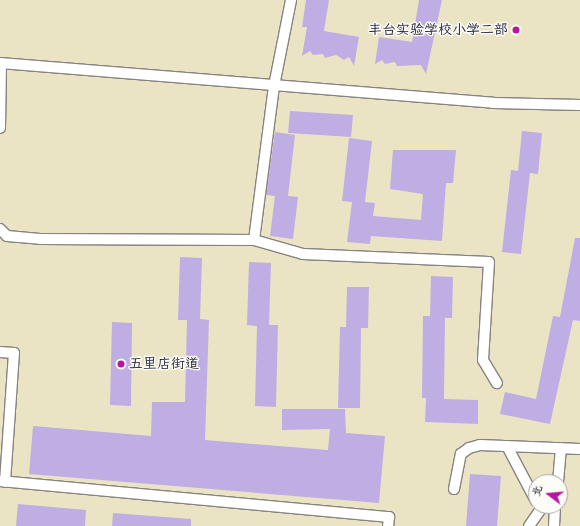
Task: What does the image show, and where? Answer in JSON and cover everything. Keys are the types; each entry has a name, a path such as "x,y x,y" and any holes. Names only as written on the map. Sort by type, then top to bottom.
{"street":[{"path":"254,240 274,86 290,0"},
{"path":"0,128 1,63 493,103 580,105"},
{"path":"0,228 7,236 40,239 254,240 303,254 489,262 484,360 496,383"},
{"path":"0,352 14,353 3,482 389,517 388,526"},
{"path":"454,489 456,470 465,451 480,445 580,449"},
{"path":"507,446 528,486"},
{"path":"559,474 561,448"},
{"path":"529,526 537,514"},
{"path":"554,526 555,514"}],"building":[{"path":"306,0 329,0 324,31 359,37 354,66 349,57 344,60 336,55 325,58 323,54 313,55 310,51 302,56 307,27 302,27"},
{"path":"419,0 442,0 426,74 421,65 397,66 395,62 385,64 382,60 375,64 379,37 412,42"},
{"path":"290,111 353,115 351,137 288,133"},
{"path":"522,131 542,133 538,174 530,173 521,254 502,252 511,170 518,171"},
{"path":"275,132 295,135 288,196 298,197 293,239 270,236 275,196 266,195"},
{"path":"349,138 372,141 365,202 375,203 373,216 421,220 423,194 390,189 393,150 456,150 453,183 446,183 442,241 371,236 370,244 347,242 352,202 342,201"},
{"path":"575,238 580,238 580,321 573,320 550,424 500,414 505,392 536,399 553,316 560,317"},
{"path":"180,257 202,258 200,319 209,320 205,440 328,450 330,429 282,430 282,409 345,409 346,433 385,436 379,503 29,474 33,426 151,436 152,402 185,402 187,320 178,320"},
{"path":"249,262 271,263 269,325 278,325 276,407 255,406 257,326 247,325"},
{"path":"431,276 453,277 452,318 445,318 444,399 478,400 478,424 425,422 426,398 422,398 423,316 430,316"},
{"path":"347,287 369,287 368,328 361,328 360,408 338,408 340,327 346,327"},
{"name":"五里店街道","path":"112,322 132,323 131,406 110,405"},
{"path":"470,474 501,476 497,526 466,526"},
{"path":"18,504 86,510 85,526 16,526"},
{"path":"113,513 191,519 191,526 112,526"}],"place":[{"name":"丰台实验学校小学二部","path":"516,30"},
{"name":"五里店街道","path":"121,364"}]}
